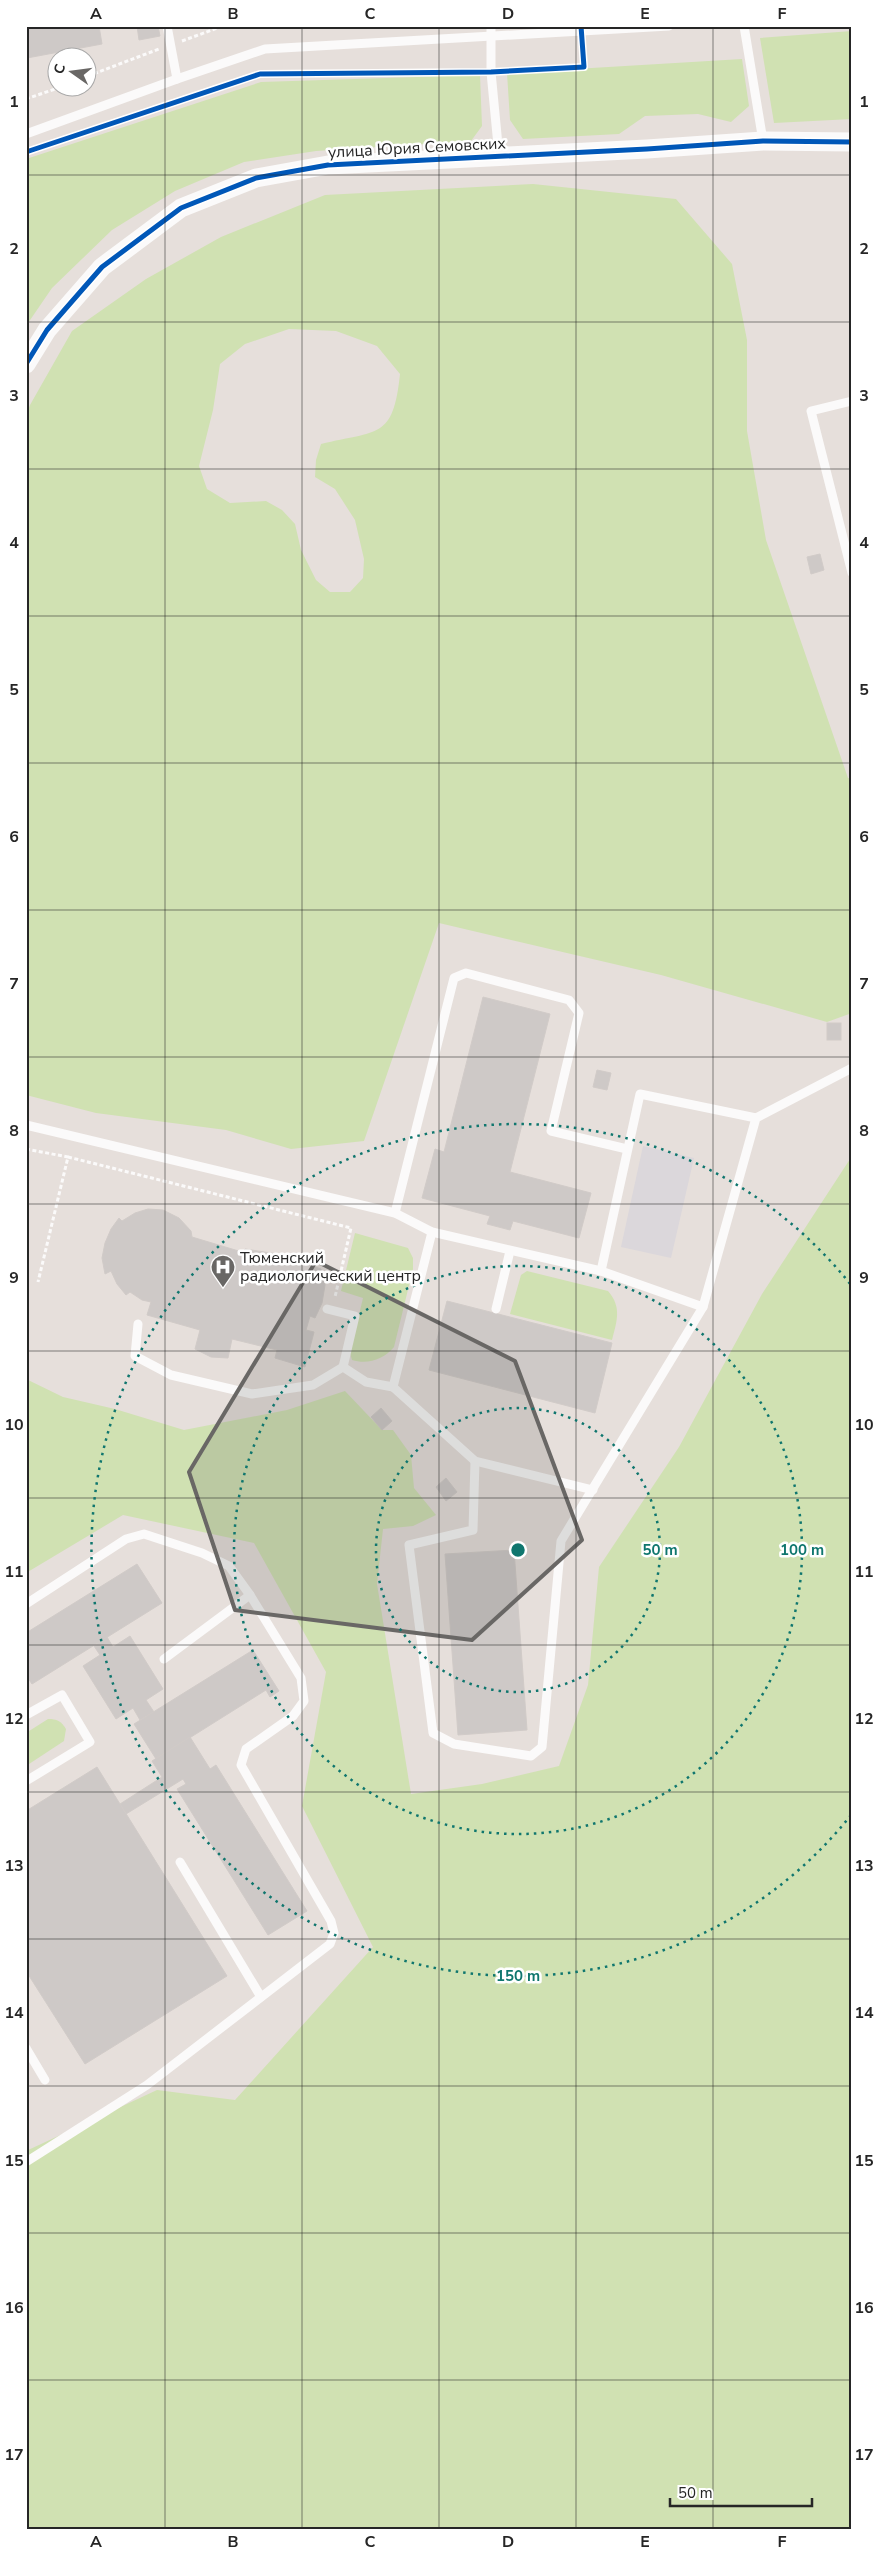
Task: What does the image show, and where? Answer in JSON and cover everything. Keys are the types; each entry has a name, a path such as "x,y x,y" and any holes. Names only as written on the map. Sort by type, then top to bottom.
{"street":[{"name":"улица Юрия Семовских","path":"26,364 47,330 102,267 181,208 256,178 328,165 763,141 851,145"}],"lane":[{"path":"167,26 169,45 177,79"},
{"path":"490,26 499,156"},
{"path":"26,134 265,49 669,26"},
{"path":"744,26 763,141"},
{"path":"852,401 811,411 852,572"},
{"path":"395,1213 454,978 466,973 569,1000 579,1013 551,1131 627,1149"},
{"path":"601,1271 640,1094 756,1118 852,1068"},
{"path":"475,1461 473,1530 409,1545 433,1733 454,1744 531,1756 542,1747 561,1541 703,1307 756,1118"},
{"path":"26,1124 395,1213 432,1232 601,1271 703,1307"},
{"path":"393,1387 432,1232"},
{"path":"496,1308 510,1251"},
{"path":"138,1324 135,1356 171,1375 252,1394 313,1385 343,1367 355,1316 330,1309"},
{"path":"343,1367 366,1382 393,1387 475,1461 593,1490"},
{"path":"26,1604 126,1538 144,1534 202,1552 229,1566 250,1595 301,1678 304,1701 293,1716 246,1749 241,1765 331,1921 334,1933 330,1944 147,2085 26,2162"},
{"path":"164,1659 250,1595"},
{"path":"26,1715 62,1695 90,1742 26,1781"},
{"path":"180,1862 262,1997"},
{"path":"26,2048 45,2080"}],"path":[{"path":"98,72 223,26"},
{"path":"26,100 48,92"},
{"path":"26,1148 351,1228 330,1309"},
{"path":"38,1282 68,1157"}],"highlighted area":[{"path":"316,1261 515,1361 582,1540 472,1640 235,1610 189,1472"}],"shaded area":[{"path":"643,1146 694,1158 671,1258 621,1247"}],"green space":[{"path":"852,31 852,119 774,123 760,38"},
{"path":"742,59 749,106 731,122 698,114 645,116 619,134 523,139 510,120 507,73"},
{"path":"480,75 482,126 471,141 316,151 244,162 175,191 112,230 52,288 26,326 26,159 261,82"},
{"path":"533,184 676,199 732,264 747,340 747,431 766,540 848,778 852,779 852,1013 827,1022 661,975 439,923 364,1141 291,1149 226,1130 96,1113 26,1095 26,416 30,405 72,331 146,279 221,237 325,195","holes":["289,329 336,331 377,346 400,374 393,411 387,421 369,433 321,444 316,460 315,477 335,489 355,520 364,559 363,578 350,592 330,592 316,580 301,550 295,524 282,510 266,501 230,503 207,489 199,466 213,410 220,364 245,344"]},
{"path":"852,1156 852,2529 26,2529 26,2151 157,2090 235,2100 373,1947 302,1806 326,1672 254,1543 123,1515 26,1573 26,1379 63,1397 115,1409 184,1430 287,1410 345,1391 382,1430 393,1430 411,1455 414,1488 436,1515 413,1526 383,1529 377,1584 411,1794 482,1784 559,1766 588,1685 599,1567 679,1447 762,1294"},
{"path":"355,1233 408,1248 413,1258 413,1269 394,1347 381,1358 364,1362 352,1360 350,1353 363,1298 341,1291"},
{"path":"527,1271 608,1291 617,1309 617,1320 612,1340 510,1314 521,1275"},
{"path":"48,1719 59,1721 64,1726 66,1729 64,1741 26,1766 26,1733"}],"building":[{"path":"26,26 99,26 102,44 81,48 48,48 48,54 27,58"},
{"path":"137,26 158,26 160,36 139,40"},
{"path":"820,554 824,570 811,574 807,557"},
{"path":"483,997 550,1014 510,1172 591,1193 579,1238 513,1221 510,1230 487,1224 490,1216 422,1198 435,1149 444,1152"},
{"path":"827,1023 841,1023 841,1040 827,1040"},
{"path":"597,1070 611,1073 607,1090 593,1087"},
{"name":"Тюменский радиологический центр","path":"148,1209 163,1210 179,1218 191,1231 192,1237 242,1252 245,1249 284,1255 321,1269 325,1285 322,1303 315,1318 310,1316 306,1330 314,1332 305,1367 275,1358 277,1350 232,1339 228,1358 211,1357 195,1349 200,1330 147,1315 151,1302 142,1300 130,1292 126,1295 117,1284 111,1271 105,1274 102,1258 105,1243 111,1229 119,1218 122,1221 135,1213"},
{"path":"447,1301 612,1343 595,1413 429,1370"},
{"path":"381,1408 392,1421 382,1430 371,1417"},
{"path":"446,1478 457,1492 446,1501 436,1487"},
{"path":"514,1550 527,1730 458,1735 445,1554"},
{"path":"137,1564 162,1603 32,1684 26,1675 26,1633"},
{"path":"130,1636 163,1689 146,1700 154,1712 140,1720 133,1708 116,1719 83,1666 100,1655 94,1646 107,1637 113,1647"},
{"path":"253,1650 279,1691 270,1697 266,1690 156,1759 134,1724"},
{"path":"190,1737 210,1769 216,1765 307,1911 268,1935 177,1789 186,1784 183,1779 126,1814 120,1804 162,1777 152,1761"},
{"path":"97,1767 227,1976 85,2064 26,1971 26,1811"}],"cycle path":[{"path":"26,152 260,74 491,72 584,67 581,26"},
{"path":"26,364 47,330 102,267 181,208 256,178 328,165 647,149 763,141 852,142"}],"place":[{"name":"Тюменский радиологический центр","path":"223,1288"}]}
